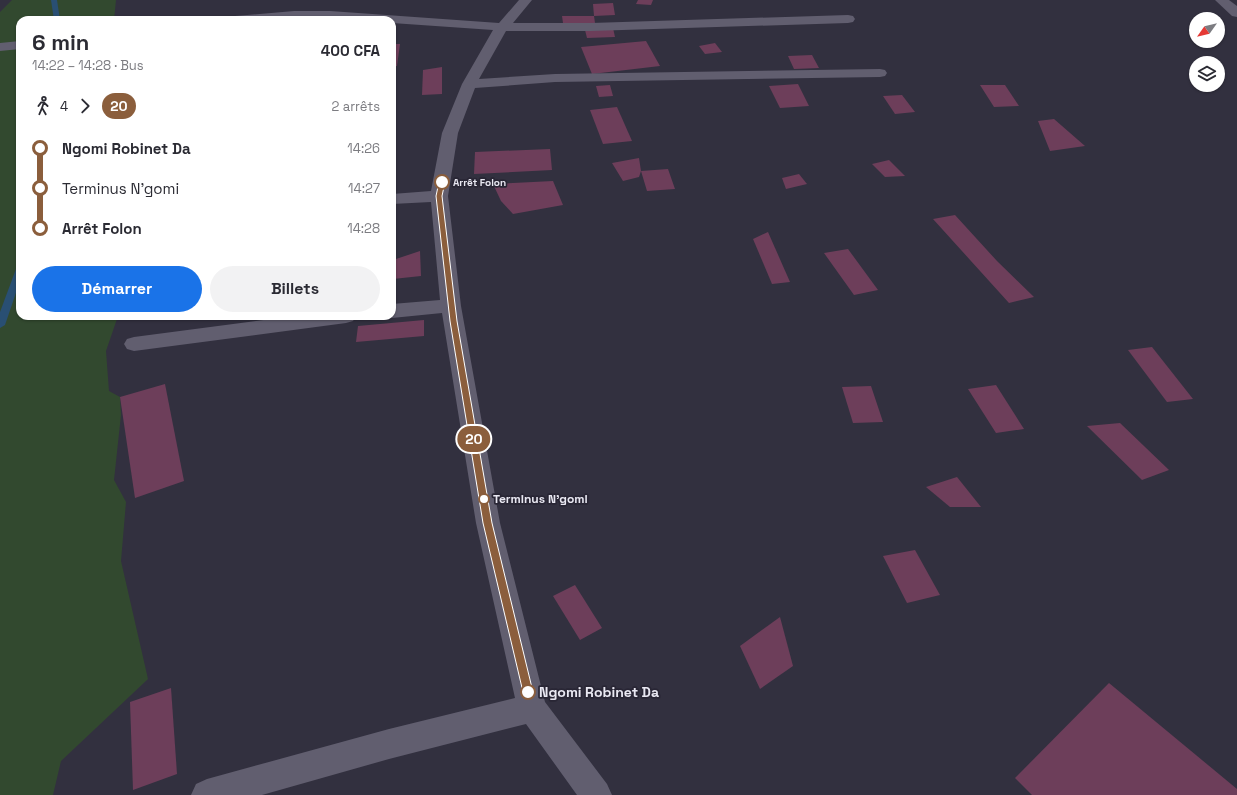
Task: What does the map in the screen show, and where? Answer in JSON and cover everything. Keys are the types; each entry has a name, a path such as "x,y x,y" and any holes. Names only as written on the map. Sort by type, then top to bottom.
{"street":[{"path":"526,0 502,27 468,84 450,133 439,196 451,306 488,523 532,708 596,795"},
{"path":"1221,0 1237,13"},
{"path":"282,16 306,16"},
{"path":"396,21 502,27 591,27 848,19"},
{"path":"0,47 16,45"},
{"path":"468,84 555,78 880,73"},
{"path":"396,199 439,196"},
{"path":"396,311 451,306"},
{"path":"134,344 316,320"},
{"path":"207,795 389,744 532,708"}],"green space":[{"path":"12,0 116,0 114,16 16,16 16,320 117,320 106,351 109,391 120,397 121,415 114,480 126,502 121,561 148,679 61,761 53,795 0,795 0,12"}],"building":[{"path":"638,0 653,0 651,5 636,4"},
{"path":"613,3 615,15 594,16 593,4"},
{"path":"562,16 594,16 595,23 563,23"},
{"path":"613,28 615,37 587,38 585,30"},
{"path":"646,41 660,66 592,74 581,47"},
{"path":"715,43 722,52 705,54 699,46"},
{"path":"396,44 400,44 397,66"},
{"path":"812,55 819,68 794,69 788,56"},
{"path":"442,67 442,94 422,95 423,70"},
{"path":"798,84 809,106 780,108 769,86"},
{"path":"610,85 613,96 599,97 596,86"},
{"path":"980,85 1005,85 1019,106 994,107"},
{"path":"902,95 915,112 895,114 883,96"},
{"path":"617,107 632,141 603,144 590,110"},
{"path":"1054,119 1085,146 1050,151 1038,121"},
{"path":"550,149 552,170 474,174 475,152"},
{"path":"639,158 641,171 639,177 623,181 612,163"},
{"path":"889,160 905,176 885,177 872,164"},
{"path":"668,169 675,189 647,191 641,171"},
{"path":"799,174 807,184 786,189 782,178"},
{"path":"553,181 563,205 513,214 501,201 493,184"},
{"path":"955,215 997,261 1034,297 1009,303 933,219"},
{"path":"768,232 790,282 772,284 753,239"},
{"path":"848,249 878,290 854,295 824,253"},
{"path":"420,251 421,276 396,279 396,259"},
{"path":"424,320 424,336 356,342 358,326"},
{"path":"1152,347 1193,399 1167,402 1128,350"},
{"path":"165,384 184,481 135,498 120,397"},
{"path":"996,385 1024,429 996,433 968,389"},
{"path":"871,386 883,422 853,423 842,387"},
{"path":"1120,423 1169,470 1142,480 1087,426"},
{"path":"957,477 981,507 950,507 926,487"},
{"path":"915,550 940,595 907,603 883,556"},
{"path":"575,585 602,628 580,640 553,596"},
{"path":"780,617 793,666 760,689 740,646"},
{"path":"1109,683 1237,789 1237,795 1032,795 1015,778"},
{"path":"171,688 177,774 133,790 130,702"}],"waterway":[{"path":"54,0 56,16"},
{"path":"0,325 16,280"}],"bus line":[{"name":"20","path":"442,182 439,196 451,306 488,523 528,692"}],"place":[{"name":"Arrêt Folon","path":"442,182"},
{"name":"Terminus N'gomi","path":"484,499"},
{"name":"Ngomi Robinet Da","path":"528,692"}]}
